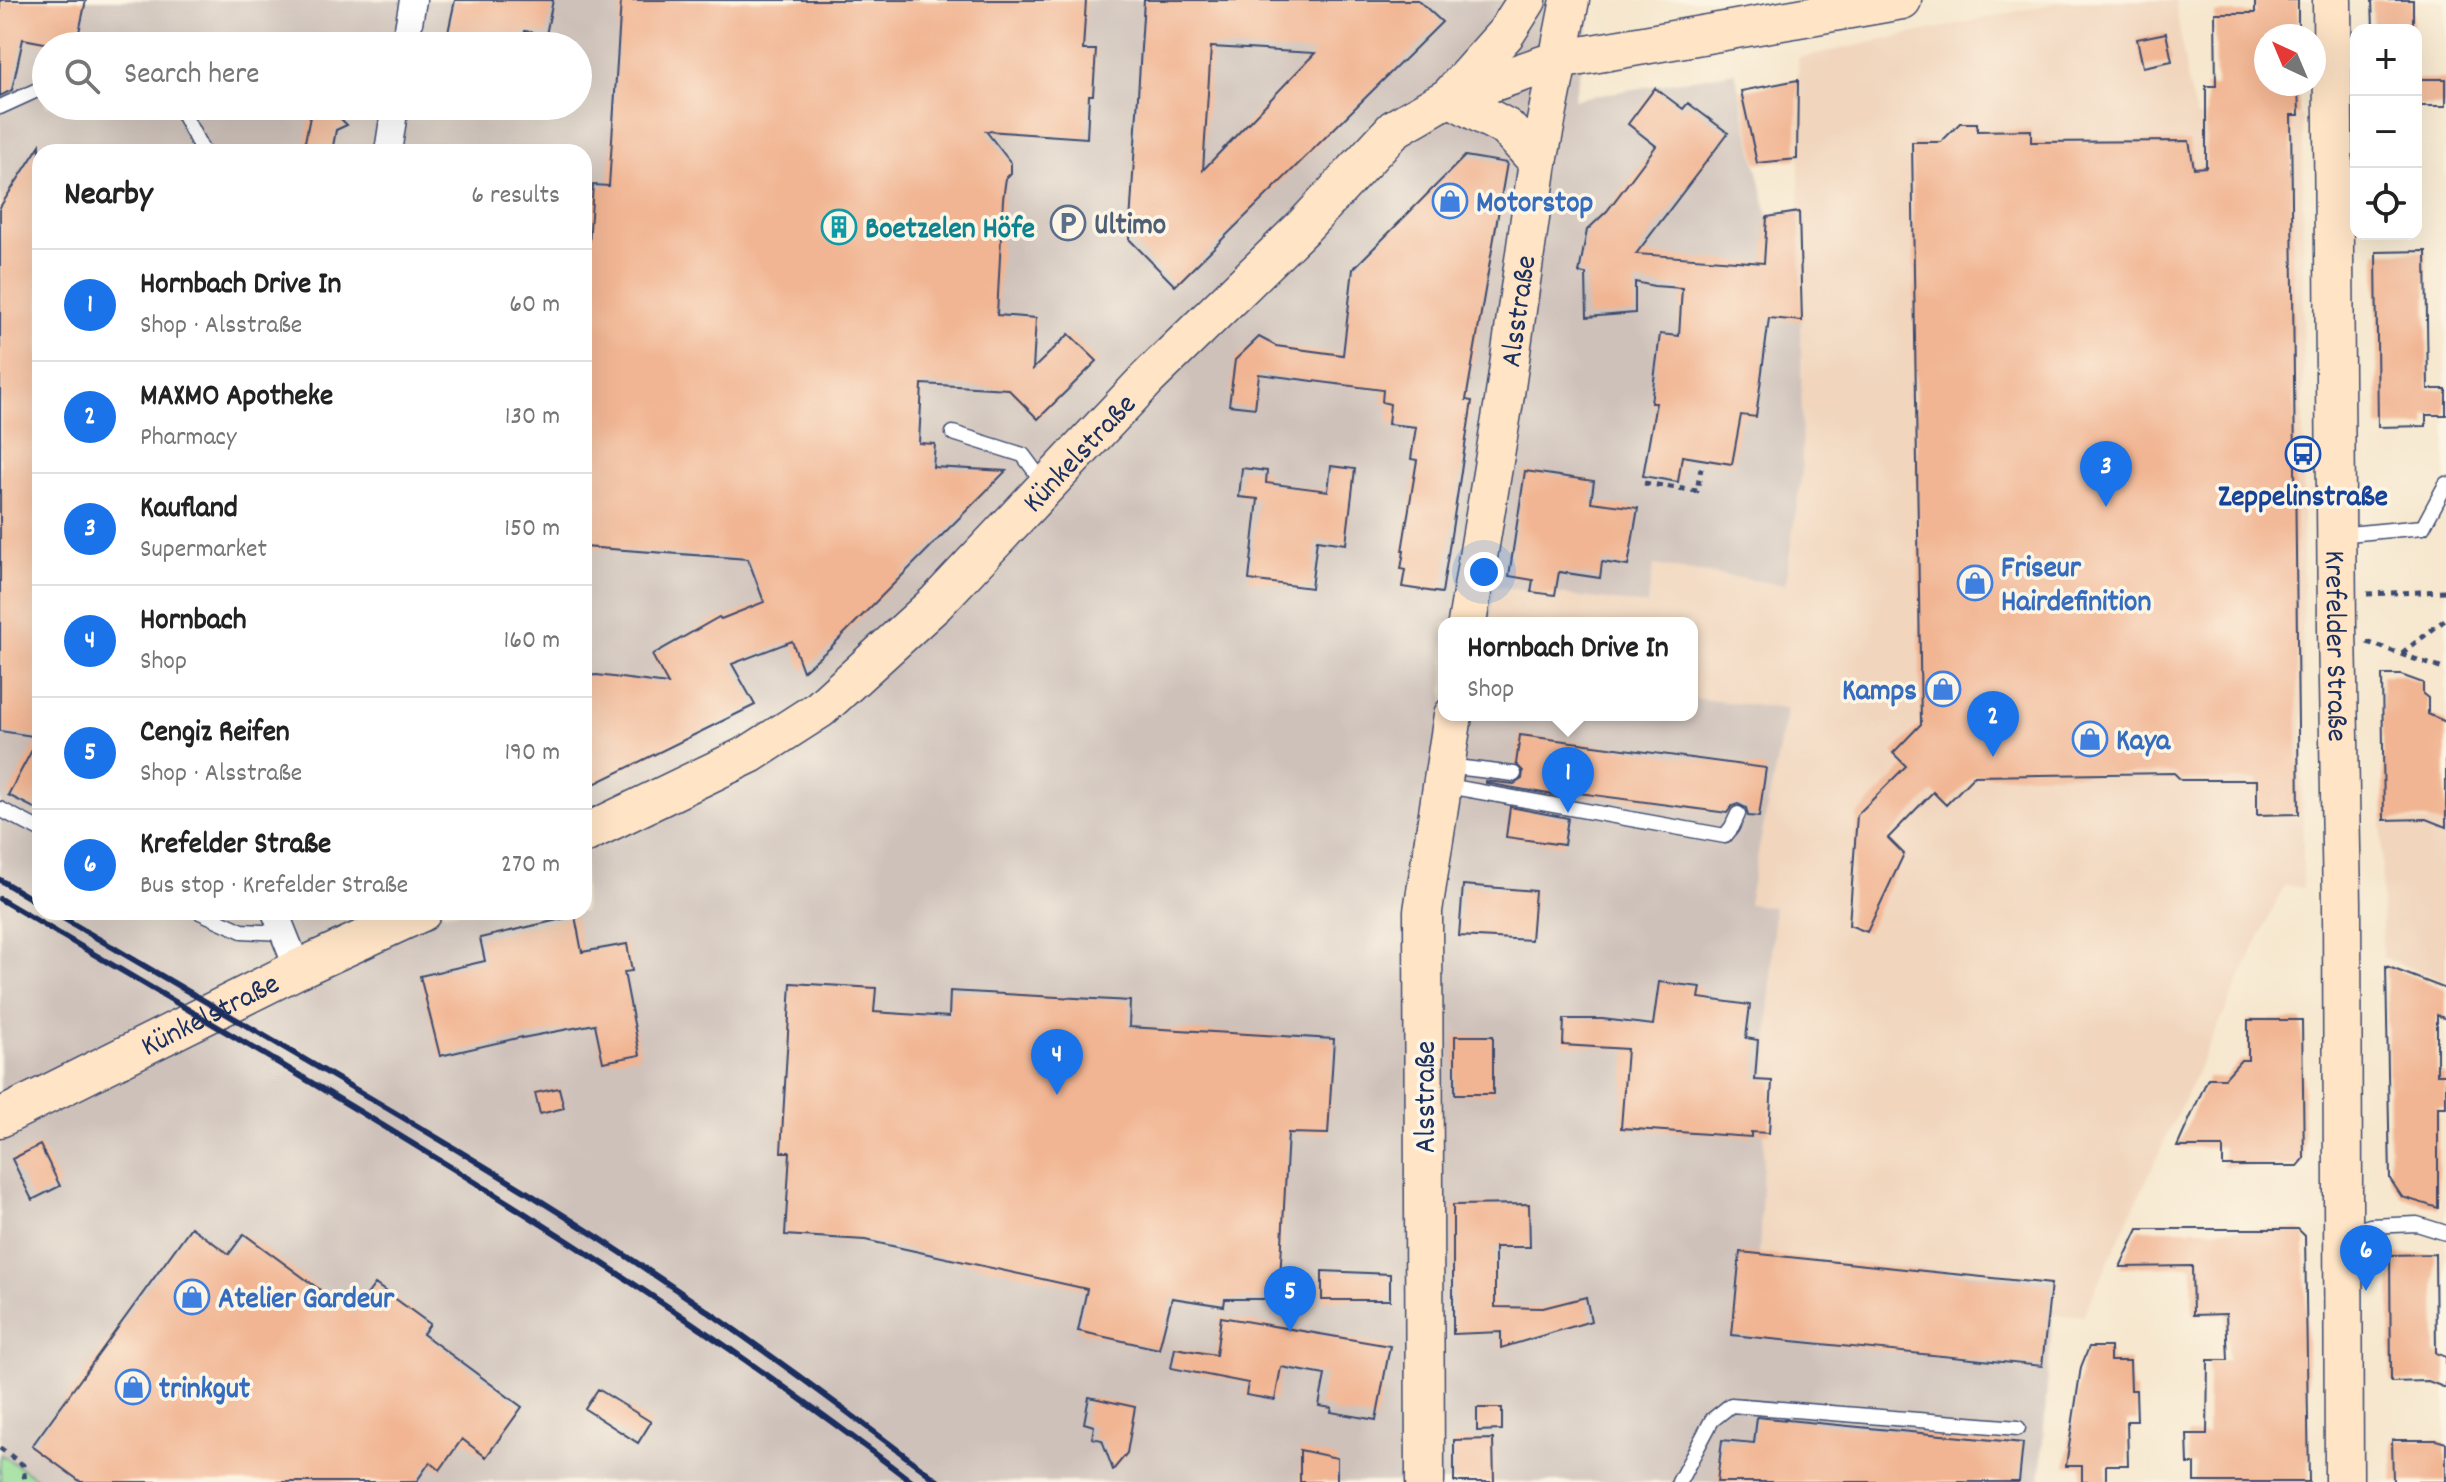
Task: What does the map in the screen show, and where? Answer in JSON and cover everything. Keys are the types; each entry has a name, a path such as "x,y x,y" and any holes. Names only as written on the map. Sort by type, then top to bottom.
{"street":[{"path":"407,32 413,0"},
{"path":"1527,0 1506,33 1449,97 1507,128 1538,162"},
{"name":"Alsstraße","path":"1468,617 1504,401 1538,162 1570,0"},
{"path":"1558,60 1902,0"},
{"name":"Krefelder Straße","path":"2332,0 2342,903 2344,1482"},
{"name":"Künkelstraße","path":"592,830 750,754 820,709 936,603 1148,378 1304,226 1394,129 1449,97 1558,60"},
{"path":"389,144 393,120"},
{"name":"Alsstraße","path":"1425,1482 1423,911 1452,721"},
{"name":"Künkelstraße","path":"0,1118 298,969 405,920"},
{"path":"279,923 298,969"}],"lane":[{"path":"0,107 32,92"},
{"path":"186,120 199,144"},
{"path":"953,433 1023,455 1046,486"},
{"path":"2337,535 2423,527 2446,484"},
{"path":"1443,775 1514,774"},
{"path":"1443,775 1725,836 1738,814"},
{"path":"0,809 32,826"},
{"path":"218,920 242,931 279,923"},
{"path":"2342,1235 2370,1226 2417,1224 2446,1233"},
{"path":"1679,1482 1712,1420 1731,1405 2018,1428"}],"path":[{"path":"1644,483 1697,491 1701,468"},
{"path":"2446,591 2365,594 2338,636 2366,642 2446,670"},
{"path":"2401,654 2446,619"},
{"path":"0,1448 23,1465 25,1482"}],"shaded area":[{"path":"0,0 1594,0 1574,99 1735,72 1768,215 1800,210 1802,470 1785,585 1654,565 1647,605 1494,586 1491,617 1438,617 1438,721 1698,721 1698,699 1787,709 1748,904 1774,907 1759,1258 2055,1279 2040,1482 42,1482 0,1455"},
{"path":"2070,0 2175,0 2196,117 2303,116 2303,888 2284,885 2083,1316 2052,1315 2055,1279 1759,1259 1774,908 1748,905 1787,709 1698,699 1698,617 1491,617 1494,586 1647,605 1653,565 1802,470 1798,58"},
{"path":"2382,821 2431,822 2446,828 2446,982 2382,957"}],"green space":[{"path":"0,1454 42,1482 0,1482"}],"building":[{"path":"0,0 86,0 79,32 32,32 32,41 23,39 12,90 0,96"},
{"path":"455,0 553,0 547,32 448,32"},
{"path":"621,0 1086,0 1083,50 1096,50 1087,138 986,131 1011,163 1003,199 997,315 1036,318 1033,369 1069,334 1097,361 1038,419 1008,389 922,384 919,443 935,444 933,467 1006,471 830,648 803,671 792,641 732,664 755,705 592,785 592,675 668,684 652,655 719,617 721,619 764,602 748,559 592,548 592,200 593,185 609,186"},
{"path":"1144,0 1418,0 1442,22 1175,286 1129,239","holes":["1211,47 1315,53 1203,170"]},
{"path":"2255,0 2298,0 2298,24 2254,24 2254,96 2298,96 2299,115 2291,115 2299,814 2257,815 2257,780 2181,780 2174,773 1974,776 1946,805 1933,792 1888,838 1904,854 1867,932 1849,925 1857,815 1906,766 1893,753 1921,724 1912,142 1941,142 1960,123 1977,123 1977,131 2031,130 2031,142 2189,141 2194,168 2206,167 2206,86 2216,86 2215,13 2255,13"},
{"path":"2372,0 2413,0 2413,24 2373,24"},
{"path":"2166,33 2172,61 2143,67 2137,39"},
{"path":"2422,79 2446,79 2446,106 2422,106"},
{"path":"1798,80 1797,159 1757,163 1741,91"},
{"path":"1655,88 1683,109 1688,103 1728,133 1636,254 1764,263 1767,217 1799,212 1802,321 1769,318 1756,417 1741,415 1732,464 1682,456 1678,482 1643,476 1656,403 1651,403 1660,334 1679,336 1682,288 1635,282 1635,313 1587,317 1586,274 1579,273 1587,230 1607,211 1656,146 1628,124"},
{"path":"309,120 342,120 347,125 336,130 333,144 305,144"},
{"path":"1465,156 1507,163 1466,400 1472,401 1442,593 1402,587 1405,570 1401,569 1402,551 1417,460 1411,459 1416,427 1388,424 1390,404 1382,402 1383,390 1259,374 1255,408 1229,405 1235,360 1259,337 1276,346 1343,355 1353,269"},
{"path":"32,157 32,736 0,731 0,207"},
{"path":"2426,251 2428,389 2446,389 2446,415 2426,415 2426,426 2378,427 2376,252"},
{"path":"1331,466 1355,469 1346,544 1317,540 1311,588 1249,580 1258,499 1239,497 1242,468 1267,471 1266,483 1328,491"},
{"path":"1525,471 1594,481 1591,502 1638,508 1628,566 1602,562 1600,578 1559,572 1555,595 1531,592 1533,580 1509,576"},
{"path":"2382,675 2401,675 2423,683 2423,694 2428,698 2428,714 2446,722 2446,827 2426,819 2384,820"},
{"path":"1520,735 1766,768 1759,817 1748,816 1746,808 1738,804 1727,813 1572,792 1571,798 1486,783 1514,784 1522,779 1523,771 1516,764"},
{"path":"32,750 32,807 8,795"},
{"path":"1510,807 1568,818 1564,845 1506,837"},
{"path":"1463,885 1535,891 1531,940 1459,936"},
{"path":"558,920 576,920 582,952 627,944 632,971 624,972 640,1055 603,1062 595,1024 440,1056 420,976 485,961 480,938"},
{"path":"2386,966 2446,989 2446,1019 2437,1015 2437,1074 2446,1074 2446,1107 2438,1107 2438,1208 2402,1197 2390,1179"},
{"path":"1659,982 1701,987 1699,998 1750,1005 1746,1038 1758,1040 1755,1080 1772,1081 1769,1133 1751,1132 1751,1137 1621,1128 1627,1049 1563,1045 1564,1019 1602,1019 1653,1025"},
{"path":"791,983 876,988 874,1012 949,1017 950,991 1130,1001 1129,1027 1334,1039 1328,1134 1288,1133 1279,1299 1225,1299 1224,1306 1172,1298 1159,1349 1078,1331 1087,1289 865,1240 785,1235 790,1152 781,1152"},
{"path":"2248,1020 2302,1020 2304,1159 2298,1166 2223,1166 2223,1147 2177,1147 2208,1078 2225,1078 2241,1060 2248,1060"},
{"path":"1455,1036 1493,1036 1493,1094 1455,1094"},
{"path":"559,1088 564,1108 540,1114 535,1093"},
{"path":"40,1145 60,1186 32,1200 12,1159"},
{"path":"1529,1204 1530,1247 1495,1247 1495,1307 1543,1308 1586,1297 1591,1321 1501,1348 1501,1332 1453,1334 1453,1205"},
{"path":"191,1227 229,1254 244,1234 353,1314 375,1284 430,1324 423,1334 522,1407 486,1457 462,1439 440,1470 430,1462 416,1482 81,1482 32,1446"},
{"path":"2138,1229 2298,1229 2305,1236 2309,1482 2195,1482 2195,1464 2188,1464 2187,1434 2207,1434 2208,1360 2228,1360 2226,1314 2193,1315 2192,1266 2120,1267"},
{"path":"1740,1252 2051,1284 2042,1366 1732,1335"},
{"path":"2435,1254 2436,1353 2446,1357 2446,1388 2428,1381 2391,1382 2390,1255"},
{"path":"1322,1271 1390,1274 1390,1300 1322,1300"},
{"path":"1221,1317 1390,1346 1376,1420 1331,1412 1332,1408 1319,1406 1325,1375 1281,1367 1275,1400 1246,1395 1248,1383 1171,1368 1175,1348 1216,1355"},
{"path":"2089,1347 2110,1347 2110,1361 2130,1361 2131,1390 2136,1390 2137,1421 2127,1421 2128,1465 2106,1465 2106,1482 2082,1482 2082,1466 2066,1466 2081,1367"},
{"path":"598,1389 651,1422 638,1443 585,1409"},
{"path":"1089,1397 1135,1407 1127,1453 1113,1470 1102,1440 1092,1438 1094,1426 1084,1423"},
{"path":"1477,1408 1502,1408 1502,1430 1477,1431"},
{"path":"1757,1417 2023,1443 2019,1482 1717,1482 1722,1440 1754,1443"},
{"path":"1493,1439 1494,1482 1454,1482 1454,1440"},
{"path":"2392,1440 2436,1440 2446,1443 2446,1482 2393,1482"},
{"path":"1300,1450 1337,1458 1337,1482 1300,1482"}],"railway":[{"path":"0,880 32,899"},
{"path":"0,899 32,918"},
{"path":"36,920 350,1106 580,1249 693,1323 912,1482"},
{"path":"67,920 410,1121 581,1226 737,1332 939,1482"}],"place":[{"name":"Motorstop","path":"1450,201"},
{"name":"Ultimo","path":"1068,223"},
{"name":"Boetzelen Höfe","path":"839,227"},
{"name":"Zeppelinstraße","path":"2303,454"},
{"name":"Kaufland","path":"2106,507"},
{"name":"Friseur Hairdefinition","path":"1975,583"},
{"name":"Kamps","path":"1943,689"},
{"name":"Kaya","path":"2090,739"},
{"name":"MAXMO Apotheke","path":"1993,757"},
{"name":"Hornbach Drive In","path":"1568,813"},
{"name":"Hornbach","path":"1057,1095"},
{"name":"Krefelder Straße","path":"2366,1291"},
{"name":"Atelier Gardeur","path":"192,1297"},
{"name":"Cengiz Reifen","path":"1290,1332"},
{"name":"trinkgut","path":"133,1387"}]}
